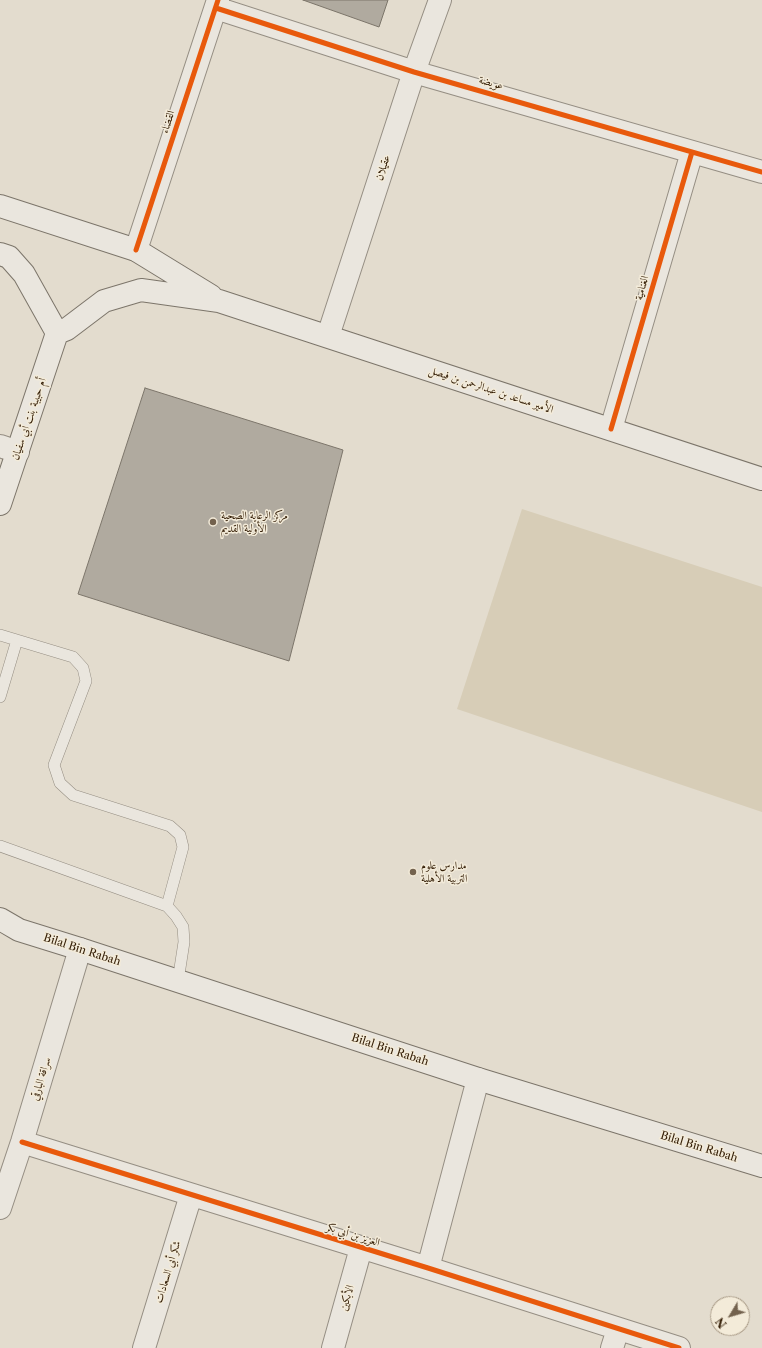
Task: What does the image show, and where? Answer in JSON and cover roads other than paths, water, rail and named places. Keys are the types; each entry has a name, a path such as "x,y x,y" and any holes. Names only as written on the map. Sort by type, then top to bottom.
{"street":[{"name":"عقيلان","path":"328,336 414,72 440,0"},
{"name":"عويضة","path":"217,4 414,72 762,172"},
{"name":"القضاء","path":"136,250 217,4"},
{"name":"الغنامية","path":"611,429 692,152"},
{"name":"الأمير مساعد بن عبدالرحمن بن فيصل","path":"0,206 136,250 219,301"},
{"path":"0,254 9,257 24,274 57,333"},
{"name":"الأمير مساعد بن عبدالرحمن بن فيصل","path":"57,333 67,329 104,300 141,290 219,301 762,479"},
{"name":"أم حبيبة بنت أبي سفيان","path":"0,504 9,449 57,333"},
{"name":"Bilal Bin Rabah","path":"0,918 10,929 80,949 478,1079 762,1166"},
{"name":"سراقة البارقي","path":"0,1208 22,1142 80,949"},
{"path":"428,1268 478,1079"},
{"name":"العزيز بن أبي بكر","path":"22,1142 428,1268 615,1338 679,1348"},
{"name":"شكر أبي السعادات","path":"144,1348 191,1195"},
{"name":"الأبكين","path":"333,1348 361,1248"}],"lane":[{"path":"0,635 72,657 83,668 86,681 54,765 60,783 73,795 170,826 180,835 183,847 167,906"},
{"path":"0,697 17,640"},
{"path":"0,846 167,906 183,927 184,942 178,981"}],"place":[{"name":"مركز الرعاية الصحية الأولية القديم","path":"213,522"},
{"name":"مدارس علوم التربية الأهلية","path":"413,872"}]}
